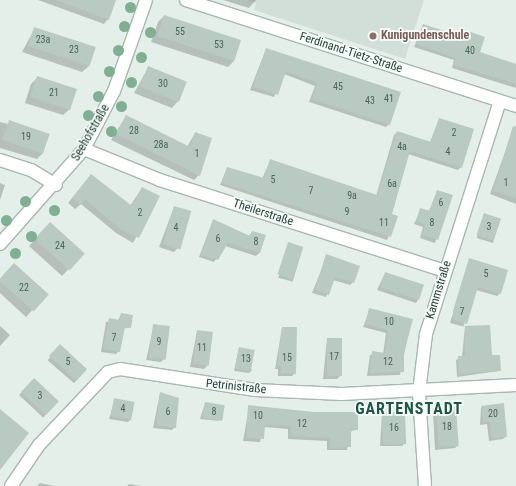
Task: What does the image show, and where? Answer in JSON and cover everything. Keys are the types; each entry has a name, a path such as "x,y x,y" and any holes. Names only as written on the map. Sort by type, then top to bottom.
{"street":[{"name":"Seehofstraße","path":"0,244 56,185 84,149 114,91 146,0"},
{"name":"Ferdinand-Tietz-Straße","path":"186,0 516,106"},
{"name":"Kammstraße","path":"425,486 419,392 426,334 500,101"},
{"name":"Theilerstraße","path":"84,149 160,180 445,271"},
{"path":"0,160 31,170 56,185"},
{"name":"Petrinistraße","path":"10,486 39,445 108,372 120,369 255,390 342,394 419,392 516,385"}],"shaded area":[{"name":"Kunigundenschule","path":"248,0 424,0 405,59 254,10 256,3"}],"building":[{"path":"56,0 116,0 109,20"},
{"path":"164,15 241,40 234,61 157,36"},
{"path":"423,24 463,37 465,30 485,37 480,52 516,64 516,84 454,65 456,58 416,44"},
{"path":"34,27 96,47 90,66 28,46"},
{"path":"266,48 401,92 390,125 312,99 317,83 286,71 278,95 253,87"},
{"path":"148,66 187,82 179,102 140,86"},
{"path":"37,76 77,89 70,110 30,97"},
{"path":"126,115 190,147 195,132 212,138 200,176 116,134"},
{"path":"439,118 474,129 462,168 410,151 392,214 398,216 391,237 222,183 227,167 264,178 270,159 377,195 397,131 431,142"},
{"path":"9,120 50,134 43,154 2,140"},
{"path":"513,126 516,127 516,198 493,191"},
{"path":"91,174 132,206 142,187 160,196 139,238 120,229 85,199 81,205 72,198"},
{"path":"437,190 453,195 438,240 422,235 425,224 416,221 420,208 430,211"},
{"path":"174,206 191,211 180,249 163,244"},
{"path":"484,213 501,219 494,241 477,235"},
{"path":"213,219 250,236 252,231 266,235 260,253 228,243 218,260 201,255"},
{"path":"50,222 85,253 70,271 35,239"},
{"path":"288,242 303,247 293,279 277,274"},
{"path":"326,254 360,266 354,283 335,277 329,295 315,290"},
{"path":"469,258 508,270 501,294 478,287 467,324 453,320 453,311"},
{"path":"14,263 49,294 34,312 0,281 0,279"},
{"path":"385,272 424,285 419,300 380,287"},
{"path":"369,308 413,319 404,353 404,372 370,373 372,351 385,353 388,330 365,324"},
{"path":"121,313 133,315 131,328 125,327 120,352 103,349 109,318 120,320"},
{"path":"153,324 170,326 166,360 149,358"},
{"path":"490,325 492,355 500,355 501,371 459,374 458,356 465,356 465,326"},
{"path":"282,327 297,327 296,374 281,373 281,366 277,366"},
{"path":"197,330 213,332 209,366 193,364"},
{"path":"327,338 342,338 342,376 327,376"},
{"path":"60,344 87,369 76,381 49,356"},
{"path":"239,347 255,350 251,372 235,369"},
{"path":"34,378 59,401 46,415 21,392"},
{"path":"160,392 179,398 176,428 156,425"},
{"path":"114,398 135,402 131,420 111,416"},
{"path":"205,402 225,405 222,421 202,418"},
{"path":"504,403 507,437 491,438 490,422 483,422 481,406"},
{"path":"248,405 314,412 358,412 358,430 351,430 351,447 330,448 330,438 290,436 291,426 265,425 264,439 246,438"},
{"path":"456,407 459,446 439,447 436,408"},
{"path":"0,409 29,433 0,470"},
{"path":"405,412 406,444 383,445 382,413"}],"place":[{"name":"Kunigundenschule","path":"373,36"}],"district":[{"name":"GARTENSTADT","path":"409,409"}]}
